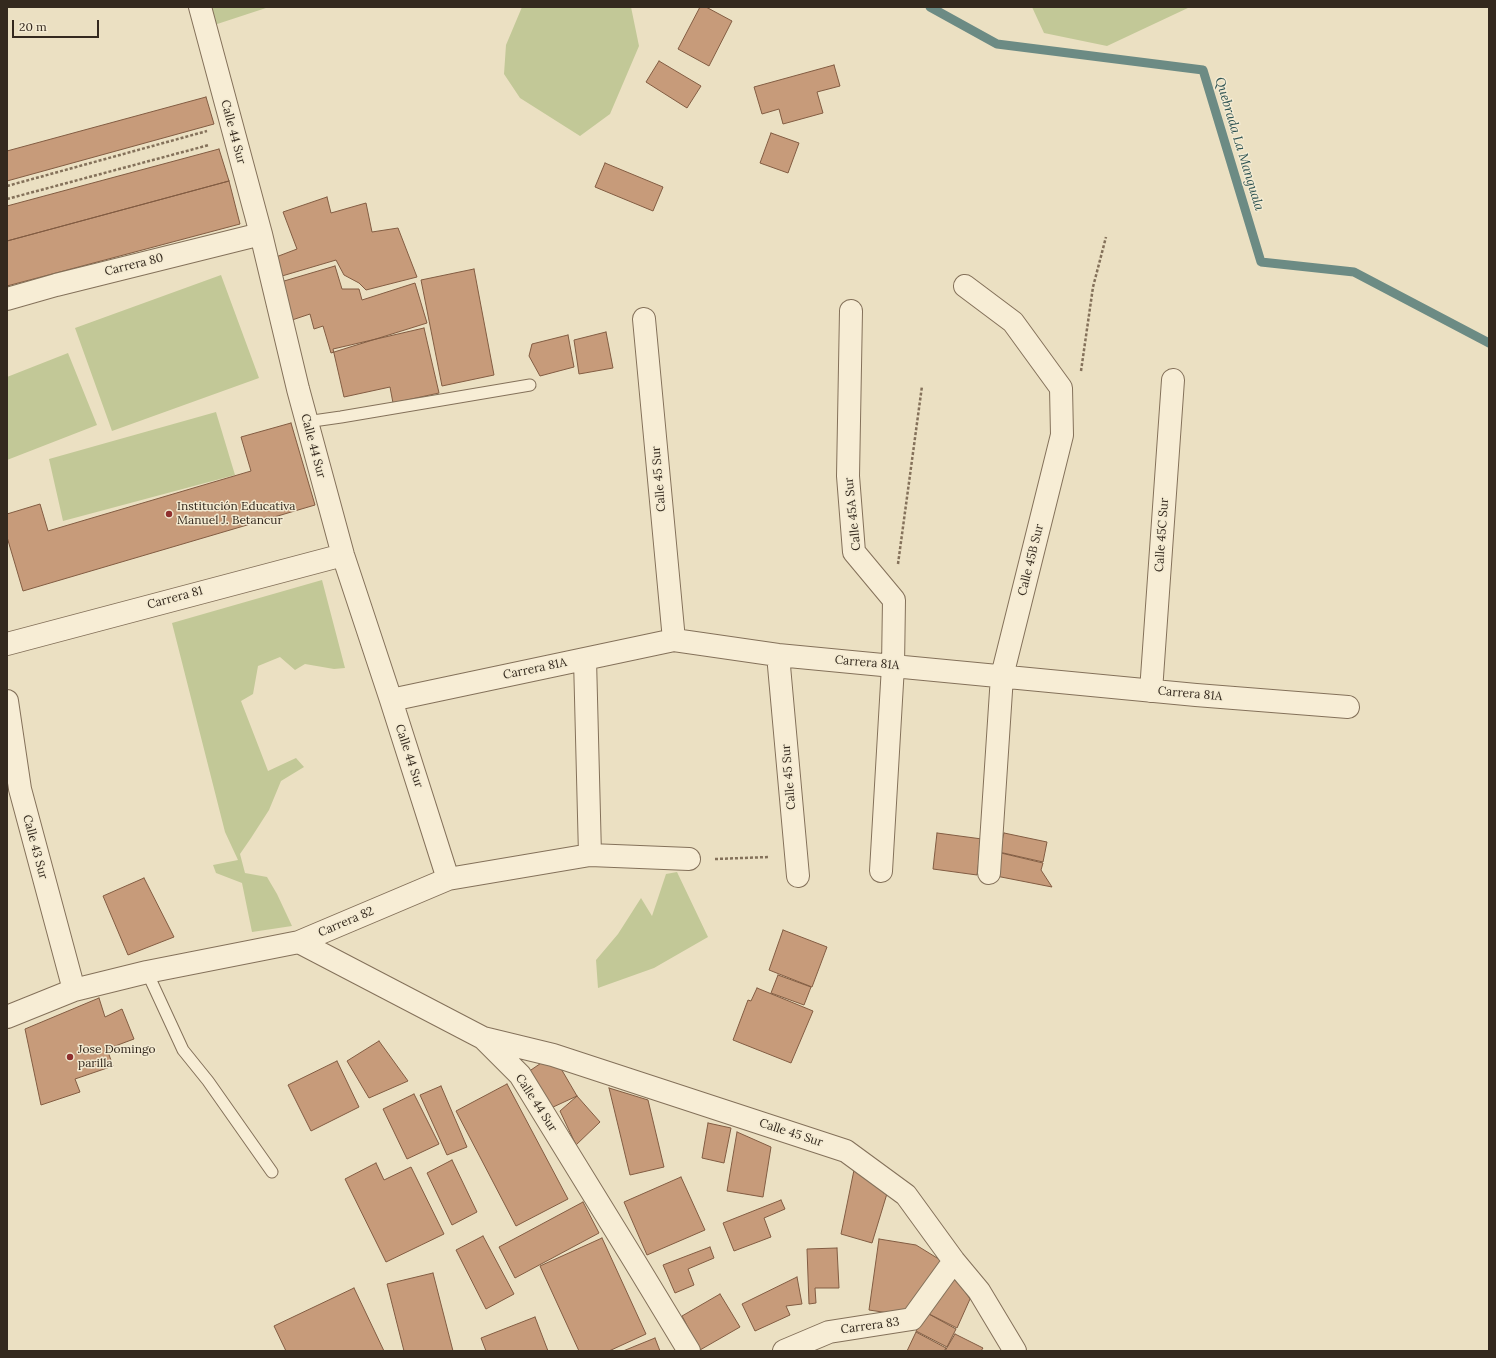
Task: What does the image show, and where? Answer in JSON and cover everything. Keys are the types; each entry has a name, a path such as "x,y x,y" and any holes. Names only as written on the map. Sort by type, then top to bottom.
{"street":[{"name":"Calle 44 Sur","path":"200,7 261,234 306,422 343,555 448,879"},
{"name":"Carrera 80","path":"7,299 56,285 261,234"},
{"name":"Calle 45B Sur","path":"965,286 1013,322 1061,388 1062,435 1002,676 989,872"},
{"name":"Calle 45A Sur","path":"850,311 848,476 854,552 894,600"},
{"name":"Calle 45 Sur","path":"644,319 674,640"},
{"name":"Calle 45C Sur","path":"1151,691 1174,380"},
{"name":"Carrera 81","path":"7,644 343,555"},
{"path":"881,871 893,666 894,600"},
{"name":"Carrera 81A","path":"391,700 674,640 778,655 1151,691 1348,707"},
{"name":"Calle 45 Sur","path":"778,655 797,866"},
{"path":"585,659 590,854"},
{"name":"Calle 43 Sur","path":"7,701 13,790 74,990"},
{"name":"Carrera 82","path":"7,1017 74,990 147,972 299,942 448,879 590,854 689,859"},
{"name":"Calle 44 Sur","path":"299,942 483,1038 520,1075 689,1351"},
{"name":"Calle 45 Sur","path":"483,1038 553,1055 846,1151 906,1195 954,1261 979,1291 1015,1351"},
{"name":"Carrera 83","path":"784,1351 829,1332 912,1319 954,1261"}],"lane":[{"path":"306,422 530,385"},
{"path":"147,972 183,1050 208,1081 272,1172"}],"path":[{"path":"7,186 233,132"},
{"path":"7,199 233,132"},
{"path":"1080,376 1093,287 1106,237"},
{"path":"894,600 922,386"},
{"path":"689,859 797,866"}],"green space":[{"path":"200,7 269,7 205,28"},
{"path":"522,7 631,7 639,46 610,114 580,136 520,98 504,74 506,45"},
{"path":"1032,7 1190,7 1107,46 1044,33"},
{"path":"221,275 259,378 112,431 75,328"},
{"path":"68,353 97,425 7,460 7,377"},
{"path":"216,412 235,475 63,521 49,459"},
{"path":"322,580 345,668 334,669 305,664 295,670 280,657 258,666 253,694 241,701 268,771 296,758 304,767 281,781 269,810 240,854 245,873 267,877 292,926 252,932 242,883 216,873 213,865 238,860 225,832 172,623"},
{"path":"677,872 708,937 654,968 598,988 596,960 618,934 641,898 652,916 666,874"}],"building":[{"path":"700,7 706,7 732,21 709,66 678,49"},
{"path":"659,61 701,86 687,108 646,82"},
{"path":"834,65 840,86 817,92 823,113 783,124 779,109 762,114 754,87"},
{"path":"206,97 214,124 7,181 7,151"},
{"path":"771,133 799,143 788,173 760,163"},
{"path":"219,149 229,181 7,241 7,206"},
{"path":"605,163 663,187 653,211 595,187"},
{"path":"229,181 240,224 7,286 7,241"},
{"path":"327,197 331,213 366,203 372,232 398,228 417,277 366,290 359,283 344,275 336,260 282,276 276,257 297,249 283,212"},
{"path":"335,266 342,289 359,289 362,300 415,283 427,323 331,353 323,326 314,329 310,314 286,322 274,284"},
{"path":"474,269 494,375 442,386 421,280"},
{"path":"424,328 439,393 393,403 390,387 344,397 333,349"},
{"path":"606,332 613,368 579,374 574,340"},
{"path":"568,335 574,367 540,376 529,356 532,344"},
{"path":"291,423 315,505 23,591 7,537 7,514 40,504 48,531 251,471 241,437"},
{"path":"937,833 982,839 977,875 933,869"},
{"path":"1004,833 1047,842 1043,862 999,852"},
{"path":"1001,853 1043,863 1041,870 1052,887 996,876"},
{"path":"144,878 174,937 128,955 103,896"},
{"path":"783,930 827,947 812,987 769,970"},
{"path":"778,975 811,987 804,1005 771,993"},
{"path":"757,988 813,1011 791,1063 733,1040 748,1000 751,1001"},
{"name":"Jose Domingo parilla","path":"99,998 105,1017 122,1009 134,1039 107,1049 113,1066 75,1079 80,1092 41,1105 25,1029"},
{"path":"379,1041 408,1081 369,1098 347,1061"},
{"path":"553,1055 577,1096 551,1108 528,1072"},
{"path":"337,1061 359,1107 311,1131 288,1085"},
{"path":"507,1084 568,1199 516,1226 456,1111"},
{"path":"441,1086 467,1147 447,1155 420,1095"},
{"path":"609,1088 648,1100 664,1167 630,1175"},
{"path":"414,1094 439,1144 407,1159 383,1109"},
{"path":"577,1096 600,1122 576,1145 560,1111"},
{"path":"708,1123 731,1128 724,1163 702,1158"},
{"path":"737,1132 771,1147 763,1197 727,1191"},
{"path":"452,1160 477,1212 452,1225 427,1173"},
{"path":"376,1163 384,1180 411,1167 444,1234 386,1262 345,1179"},
{"path":"854,1170 889,1187 872,1243 841,1234"},
{"path":"681,1177 705,1230 647,1255 624,1202"},
{"path":"781,1200 785,1209 764,1218 771,1237 734,1251 723,1223"},
{"path":"583,1202 599,1233 515,1278 499,1247"},
{"path":"483,1236 514,1294 486,1309 456,1250"},
{"path":"602,1238 646,1334 609,1351 579,1351 540,1266"},
{"path":"879,1239 916,1245 942,1261 902,1315 869,1310"},
{"path":"710,1247 714,1258 688,1269 694,1285 675,1293 663,1265"},
{"path":"837,1248 839,1288 815,1288 816,1303 809,1304 807,1249"},
{"path":"952,1272 970,1299 957,1328 927,1313"},
{"path":"433,1273 453,1351 404,1351 387,1284"},
{"path":"797,1277 802,1304 786,1306 790,1315 755,1331 742,1304"},
{"path":"354,1288 384,1351 286,1351 274,1326"},
{"path":"720,1294 740,1327 700,1350 682,1316"},
{"path":"927,1313 956,1329 947,1347 916,1331"},
{"path":"535,1317 548,1351 486,1351 481,1338"},
{"path":"916,1332 946,1348 944,1351 907,1351"},
{"path":"955,1334 983,1348 981,1351 945,1351"},
{"path":"655,1338 660,1351 623,1351"}],"waterway":[{"name":"Quebrada La Manguala","path":"930,7 997,44 1203,70 1261,262 1354,272 1489,343"}],"place":[{"name":"Institución Educativa Manuel J. Betancur","path":"169,514"},
{"name":"Jose Domingo parilla","path":"70,1057"}]}
